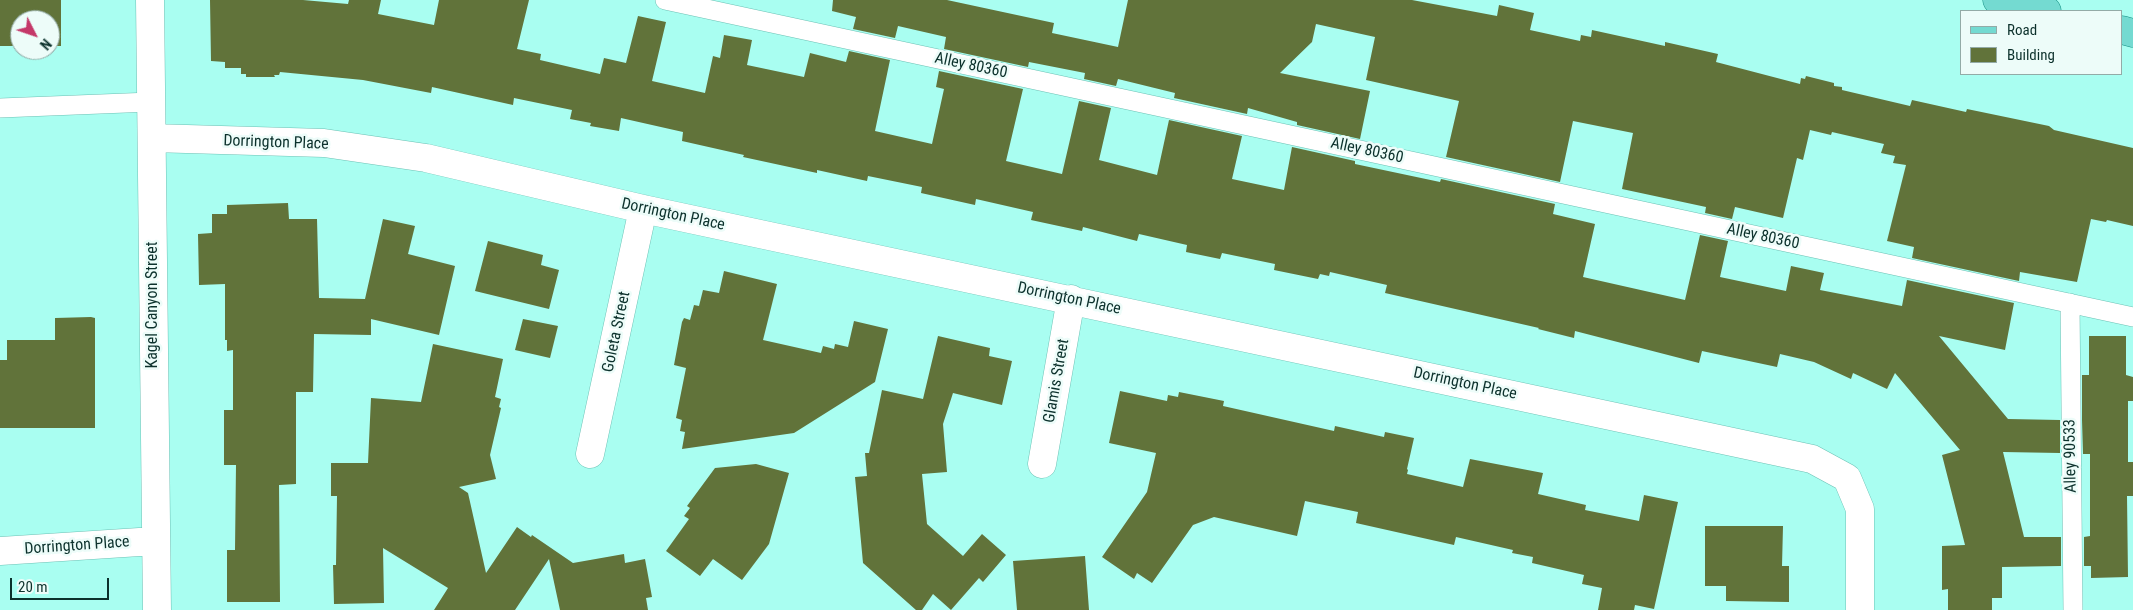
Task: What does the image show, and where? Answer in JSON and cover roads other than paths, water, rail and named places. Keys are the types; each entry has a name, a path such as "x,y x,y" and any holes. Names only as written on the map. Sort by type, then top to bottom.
{"main road":[{"path":"1996,0 2042,10"}],"street":[{"name":"Kagel Canyon Street","path":"150,0 157,610"},
{"name":"Dorrington Place","path":"152,138 324,143 426,158 643,209 1812,459 1847,478 1860,509 1860,610"},
{"name":"Goleta Street","path":"590,454 643,209"},
{"name":"Glamis Street","path":"1042,464 1071,299"},
{"name":"Dorrington Place","path":"0,551 155,541"}],"lane":[{"name":"Alley 80360","path":"665,0 2133,317"},
{"path":"0,108 151,102"},
{"name":"Alley 90533","path":"2070,303 2073,610"}]}
